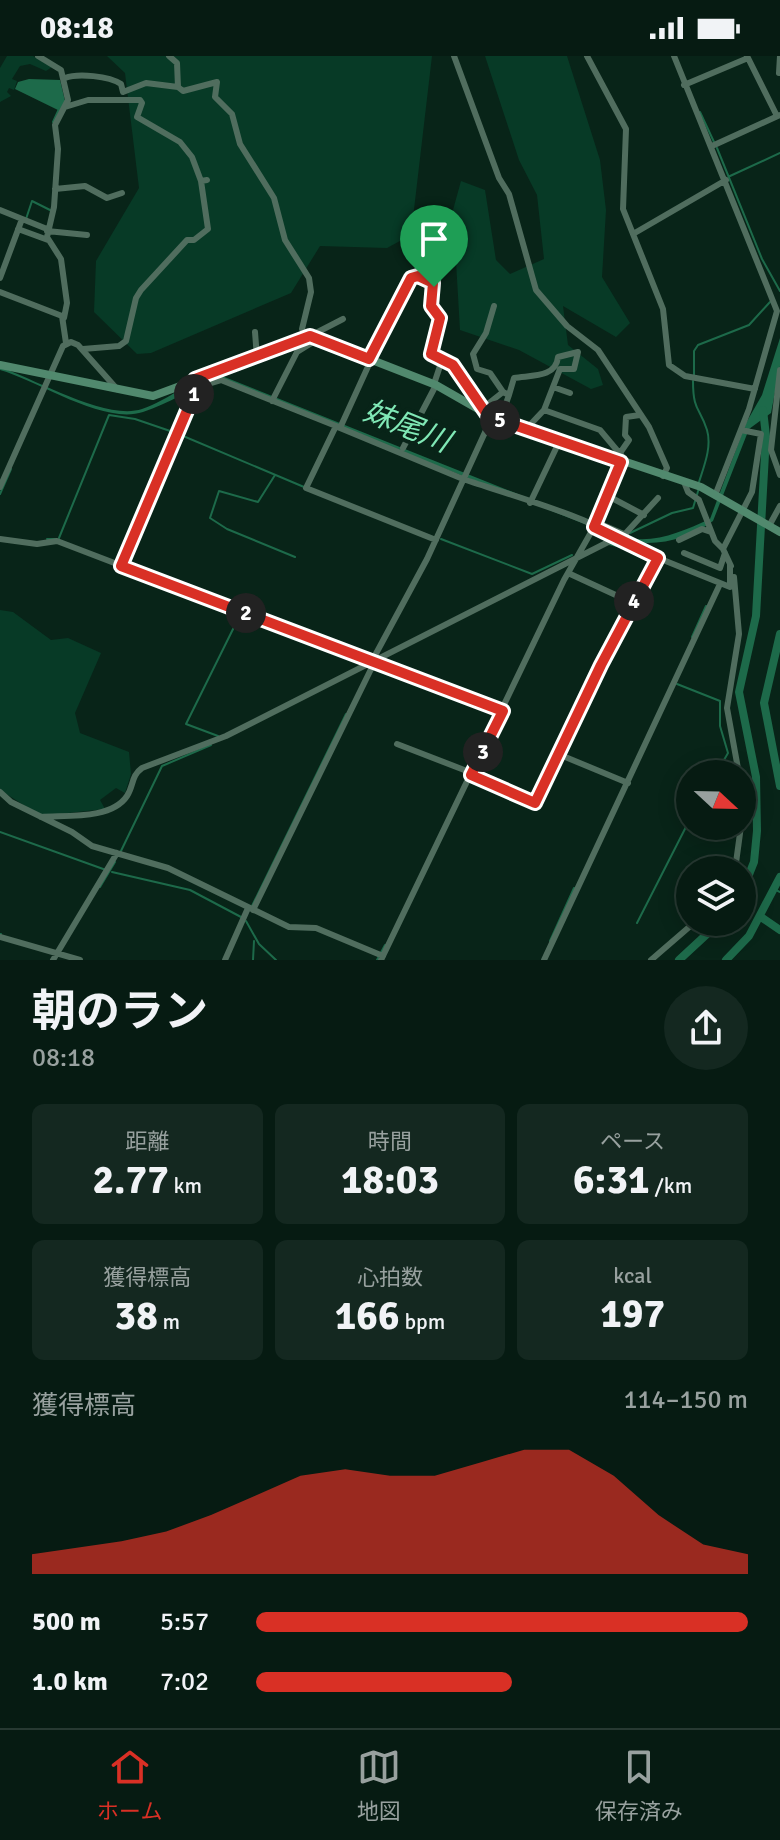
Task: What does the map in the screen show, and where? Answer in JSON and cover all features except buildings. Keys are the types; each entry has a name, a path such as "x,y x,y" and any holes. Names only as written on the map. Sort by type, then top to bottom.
{"main road":[{"path":"0,365 46,382 153,396 196,384 311,337 435,384 496,418 699,486 780,532"}],"street":[{"path":"0,487 66,343 64,318 67,303 61,259 48,240 47,230 55,189 58,149 55,125 65,107 65,78 55,65 38,56"},
{"path":"169,56 177,63 179,91 217,82 215,97 232,114 240,144 274,198 285,240 309,278 310,302 302,329 311,337"},
{"path":"454,56 499,178 509,194 536,290 567,326 594,345 660,448 667,468 663,476"},
{"path":"587,56 626,129 623,209 663,309 669,365 693,377 755,389"},
{"path":"674,56 775,300 776,325 744,431 719,495"},
{"path":"779,73 780,56"},
{"path":"685,84 748,57 779,115 712,146"},
{"path":"65,78 72,75 114,80 121,84 123,92 146,83 178,87"},
{"path":"65,107 88,100 140,100 142,103 137,117 180,142 192,157 204,180 208,229 194,240 187,240 141,290 123,344 83,349 66,343"},
{"path":"633,234 726,180"},
{"path":"55,189 99,186 107,198 122,193"},
{"path":"0,210 47,230 87,235"},
{"path":"0,278 24,220"},
{"path":"20,230 48,240"},
{"path":"436,538 307,487 411,278 418,276 430,281 434,287 431,306 440,318 431,354 453,365 484,410 506,394"},
{"path":"0,292 64,318"},
{"path":"494,306 486,333 473,354 477,369 490,373 506,394"},
{"path":"273,400 297,352 311,337 343,319"},
{"path":"255,332 257,358"},
{"path":"83,349 117,389"},
{"path":"225,960 514,378 550,373 557,366 558,357 578,352 574,369 560,369 544,410 528,427"},
{"path":"403,448 435,384 442,360"},
{"path":"684,553 720,568 724,551 744,510 765,449 776,428 773,415 780,370"},
{"path":"121,564 196,384 221,380 464,478 595,524 623,537 626,545 730,587 730,564"},
{"path":"777,382 780,391"},
{"path":"553,387 570,393"},
{"path":"544,410 600,430 623,460"},
{"path":"0,792 92,846 168,868 289,927 316,928 381,956 608,496 629,440 625,435 626,417 631,413 640,415"},
{"path":"744,431 760,432 765,449 779,472"},
{"path":"531,501 560,440"},
{"path":"684,482 697,499 708,526 730,564 740,617 727,708 736,760"},
{"path":"608,496 644,515"},
{"path":"41,817 112,808 124,799 134,774 142,768 226,736 623,537 658,498"},
{"path":"768,525 780,506"},
{"path":"679,540 708,526"},
{"path":"0,539 37,544 57,541 501,710"},
{"path":"397,744 535,803 632,602 657,559"},
{"path":"568,573 632,602"},
{"path":"544,960 720,584"},
{"path":"558,754 626,783"},
{"path":"57,956 119,854"},
{"path":"651,960 679,936"},
{"path":"0,937 57,956 80,960"}],"shaded area":[{"path":"7,56 33,56 52,67 46,71 30,64 20,66 12,79 17,81 14,90 9,88 7,92 11,96 0,102 0,68"},
{"path":"107,56 432,56 411,235 387,248 320,246 291,293 151,353 137,354 94,312 96,261 139,188 125,73"},
{"path":"485,56 567,56 600,160 606,210 602,277 630,323 616,337 563,306 568,345 598,369 603,385 591,389 519,350 460,330 453,210 461,181 485,190 496,260 510,274 544,259 537,195 519,160"},
{"path":"29,79 60,80 65,101 60,111 15,89 18,82"},
{"name":"妹尾川","path":"780,338 780,366 771,413 749,429 713,521 683,537 648,543 625,540 218,379 153,409 127,414 90,407 0,370 0,367 90,404 127,411 152,405 201,380 222,376 628,538 650,539 680,532 710,519 746,423 762,395"},
{"path":"0,610 13,612 51,640 68,638 101,653 75,713 80,733 129,752 131,774 125,793 116,788 100,800 105,809 41,816 0,790"}],"waterway":[{"path":"53,122 59,109"},
{"path":"700,112 714,142"},
{"path":"717,148 762,259 780,291"},
{"path":"730,176 780,153"},
{"path":"26,219 32,201 52,211"},
{"path":"694,375 694,351 698,345 749,325 770,302"},
{"path":"693,381 696,404 709,443 699,482"},
{"path":"755,856 756,777 739,692 756,616 766,436 763,410"},
{"path":"59,538 109,415 135,419 176,433 304,487"},
{"path":"0,494 11,469"},
{"path":"275,475 258,502 219,491 210,518 227,529 295,557"},
{"path":"630,533 672,513 693,508 699,488"},
{"path":"47,539 56,539"},
{"path":"441,539 532,574 572,555"},
{"path":"609,544 625,548"},
{"path":"627,611 639,589"},
{"path":"219,600 370,657"},
{"path":"692,637 706,606"},
{"path":"218,736 186,724 240,615"},
{"path":"780,634 764,703 780,786"},
{"path":"591,683 607,653"},
{"path":"677,684 720,701 720,726 728,753 724,760"},
{"path":"252,906 346,714"},
{"path":"120,853 162,766 211,745"},
{"path":"0,832 106,870"},
{"path":"637,923 679,840"},
{"path":"100,887 115,862"},
{"path":"112,872 190,890 241,917"},
{"path":"726,960 749,936 780,877"},
{"path":"550,941 574,888"},
{"path":"776,890 780,892"},
{"path":"761,917 780,930"},
{"path":"246,921 259,944 276,960"},
{"path":"679,960 705,936"},
{"path":"253,960 254,941"},
{"path":"377,960 385,945"}],"route":[{"path":"418,276 433,283 434,287 431,306 440,318 437,341 431,354 453,365 488,416 520,424 621,462 594,527 658,558 601,665 535,803 471,775 503,711 121,566 197,387 195,379 310,336 369,359 411,278 418,276"}]}
